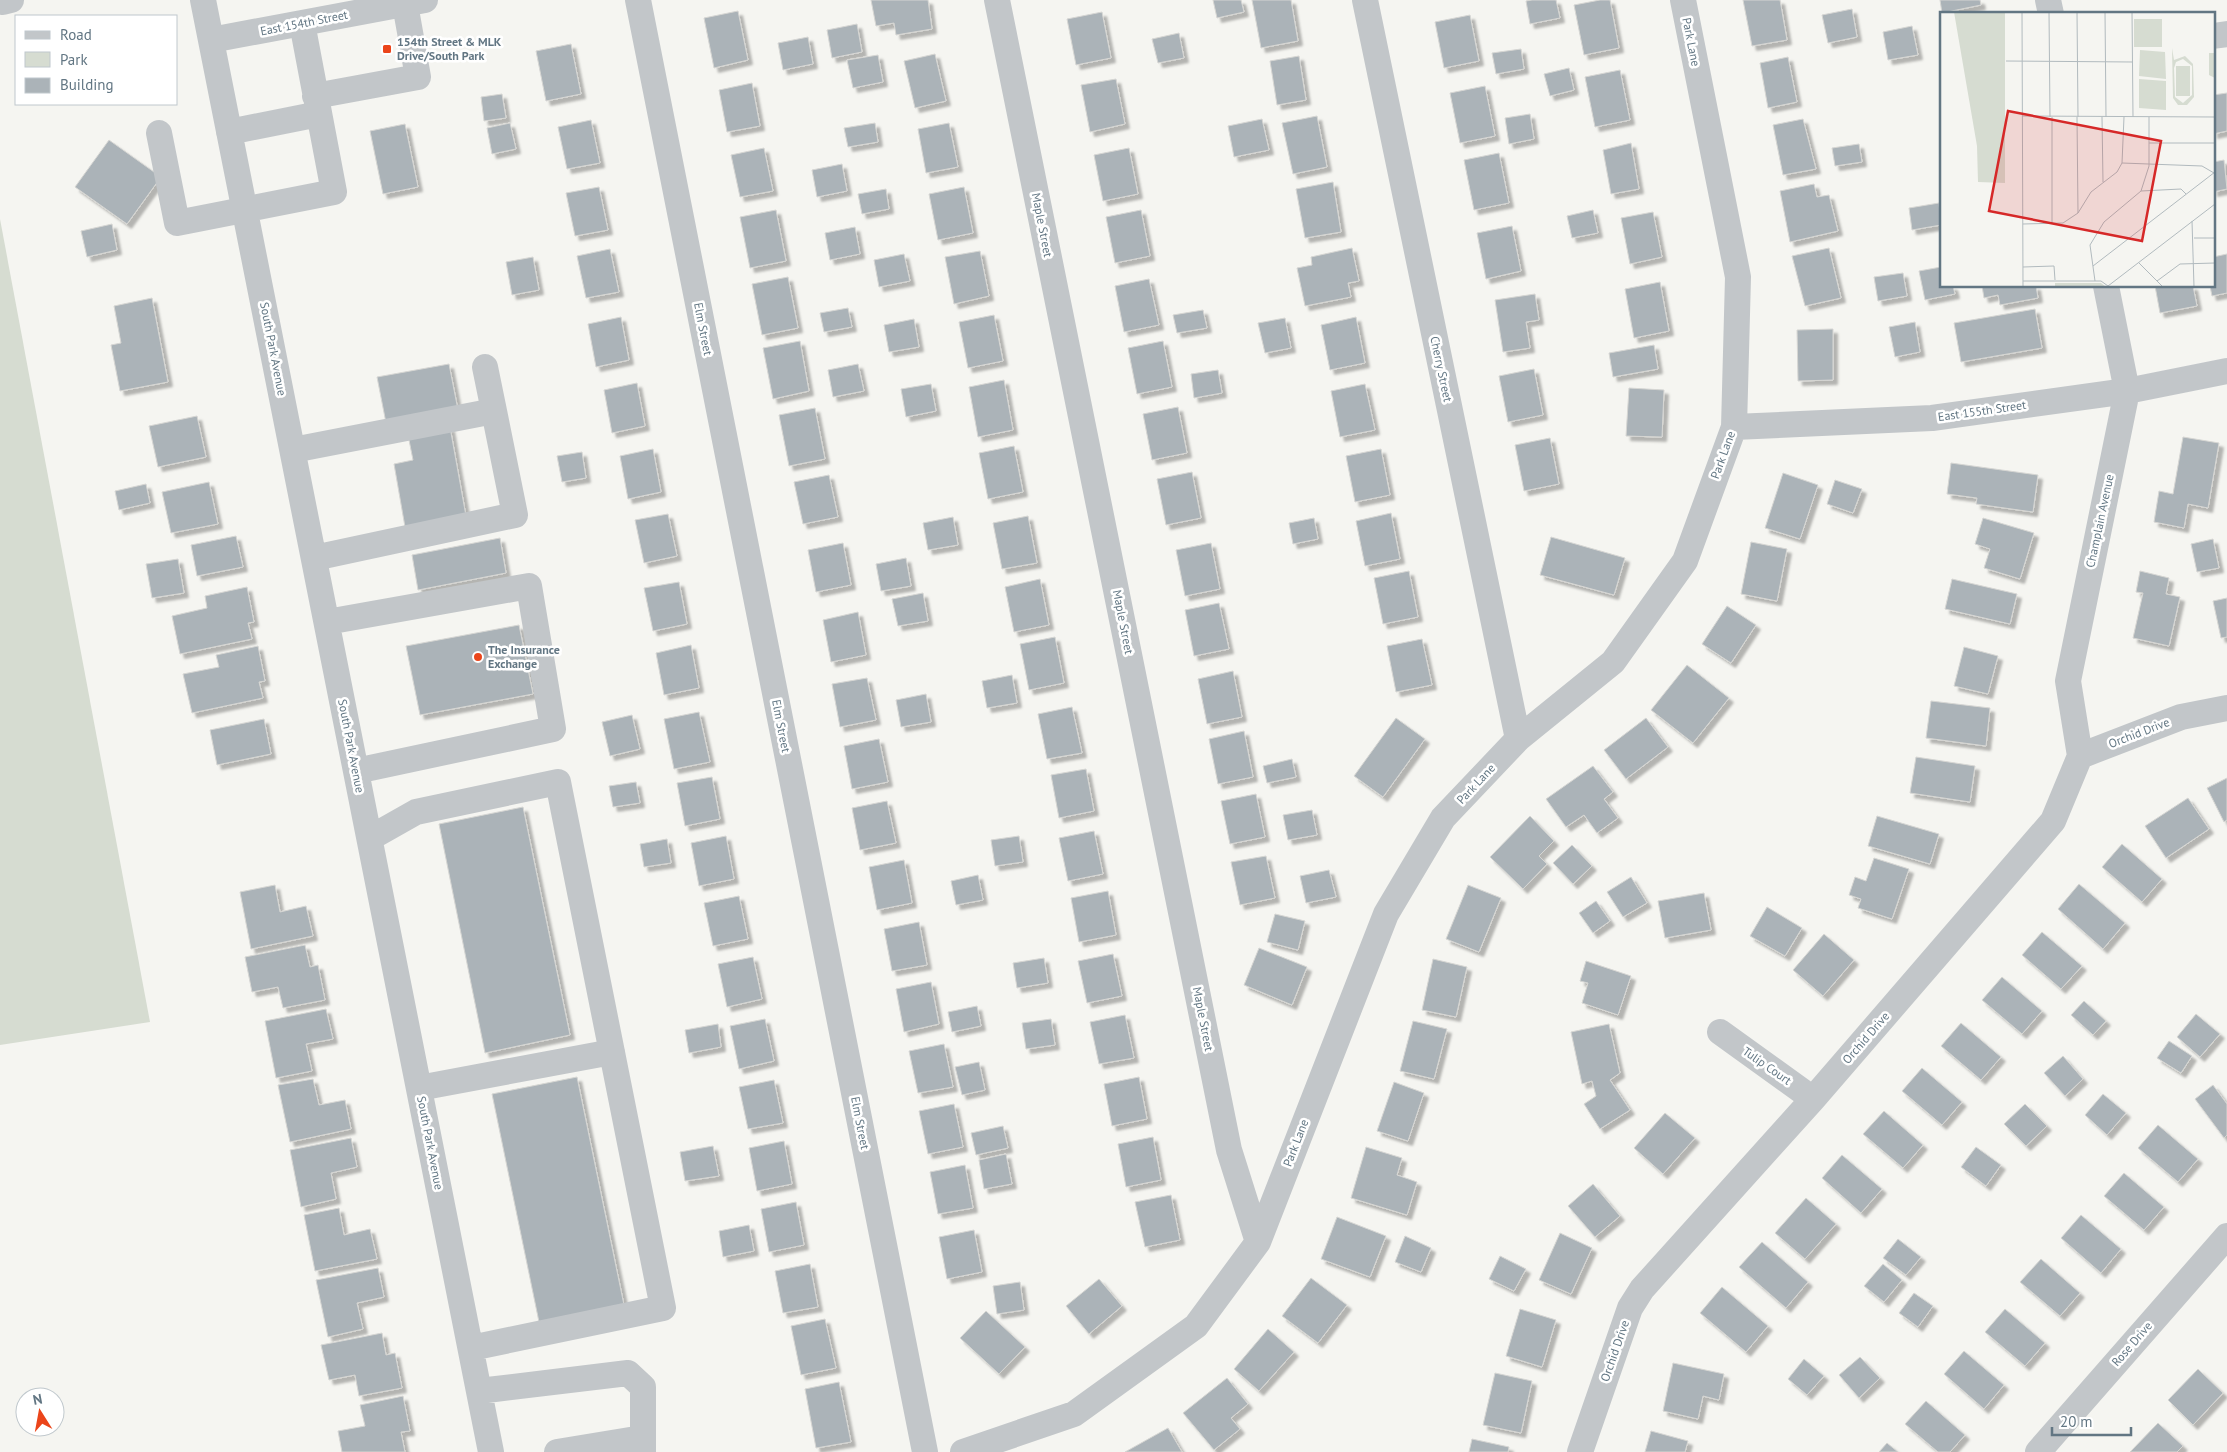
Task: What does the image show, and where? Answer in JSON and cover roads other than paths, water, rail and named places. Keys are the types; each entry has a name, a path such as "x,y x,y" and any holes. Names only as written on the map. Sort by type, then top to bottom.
{"street":[{"name":"South Park Avenue","path":"203,0 491,1452"},
{"name":"Elm Street","path":"638,0 925,1452"},
{"name":"Maple Street","path":"997,0 1229,1150 1258,1242"},
{"name":"Cherry Street","path":"1365,0 1518,739"},
{"name":"Park Lane","path":"963,1452 1074,1414 1196,1326 1258,1242 1386,914 1444,818 1518,739 1612,662 1685,561 1734,427 1738,277 1683,0"},
{"name":"East 154th Street","path":"211,40 302,24 361,6 415,2"},
{"path":"229,132 418,77 415,2"},
{"path":"159,133 177,223 334,192 302,24"},
{"path":"2214,36 2227,34"},
{"name":"Champlain Avenue","path":"2080,756 2068,681 2127,391 2106,288"},
{"path":"314,558 515,515 485,367"},
{"name":"East 155th Street","path":"1734,427 1932,418 2127,391 2227,371"},
{"path":"293,450 494,411"},
{"path":"327,622 529,586 553,729 356,771"},
{"name":"Orchid Drive","path":"1580,1452 1630,1308 1642,1289 1813,1099 2053,821 2080,756 2181,717 2227,708"},
{"path":"370,838 416,812 558,782 663,1308 471,1348"},
{"name":"Tulip Court","path":"1720,1032 1813,1099"},
{"path":"419,1088 612,1052"},
{"name":"Rose Drive","path":"2038,1452 2227,1236"},
{"path":"479,1391 628,1373 643,1387 643,1445 558,1452"}],"place":[{"name":"154th Street & MLK Drive/South Park","path":"387,49"},
{"name":"The Insurance Exchange","path":"478,657"}]}
